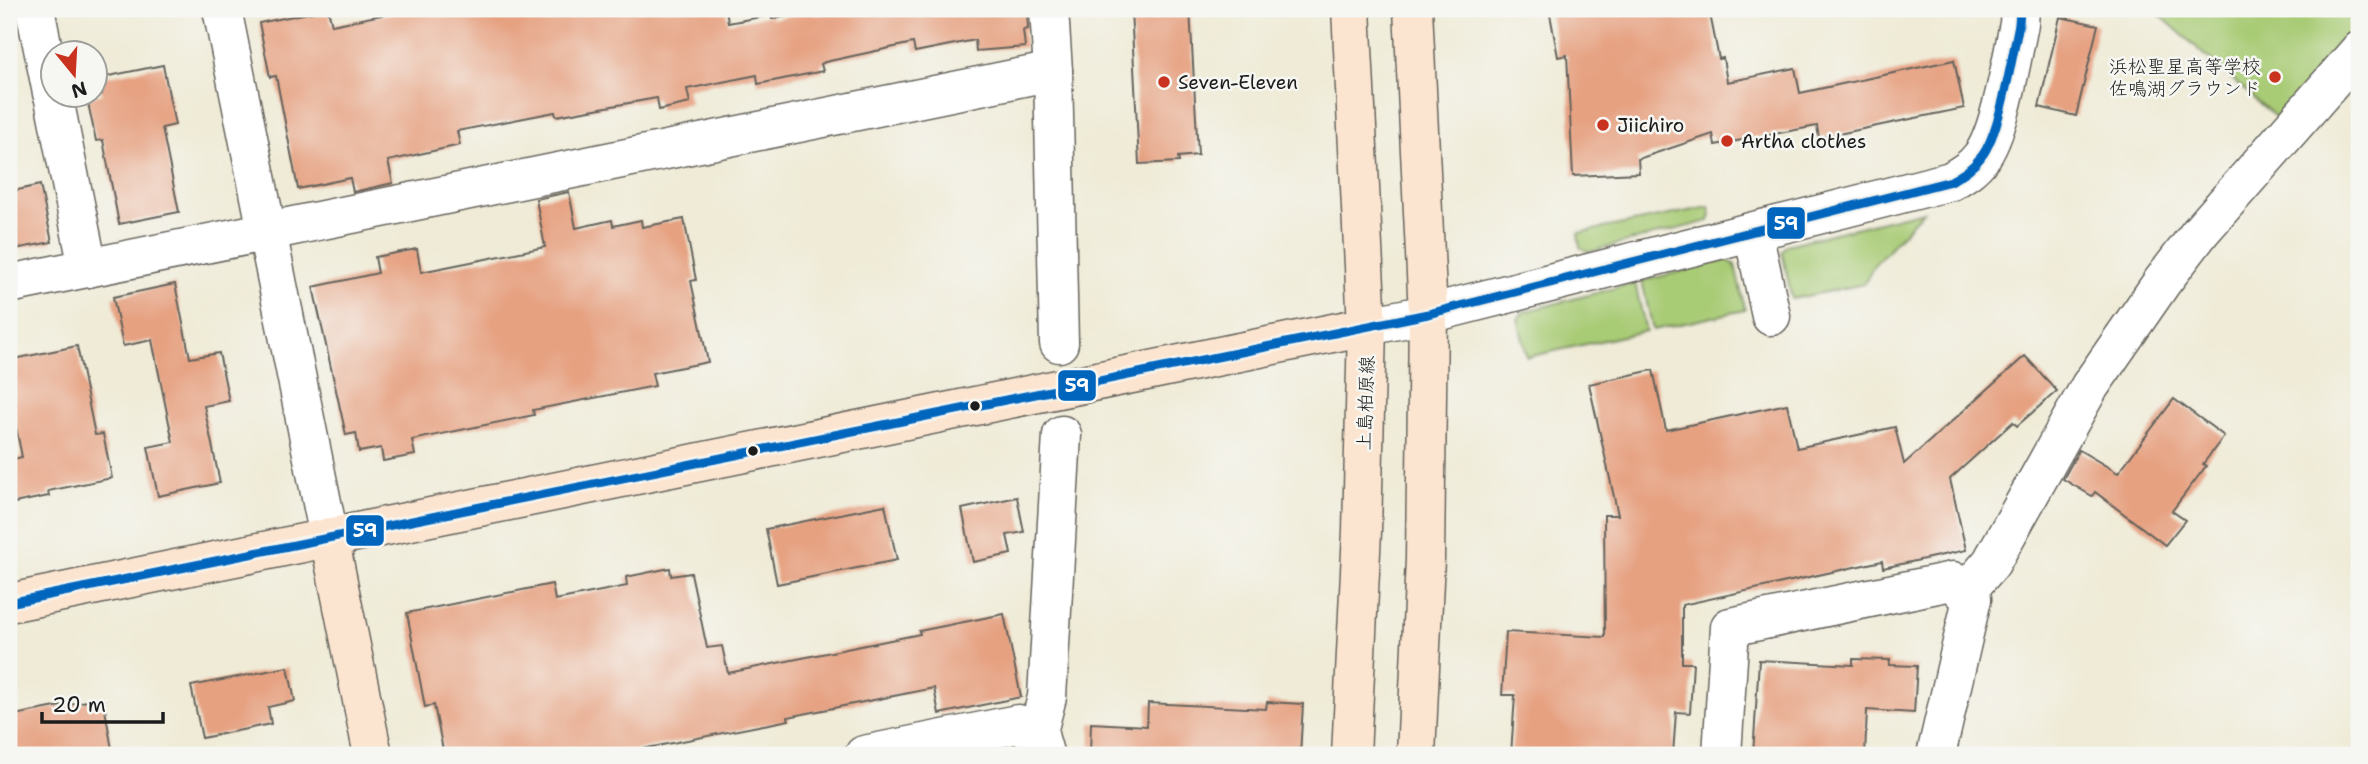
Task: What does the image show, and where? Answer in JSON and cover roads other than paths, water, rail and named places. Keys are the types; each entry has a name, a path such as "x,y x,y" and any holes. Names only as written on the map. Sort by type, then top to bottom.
{"street":[{"path":"36,9 42,38"},
{"path":"222,9 373,755"},
{"path":"1049,9 1053,71 1059,343"},
{"name":"上島柏原線","path":"1350,9 1367,326 1362,531 1351,755"},
{"path":"1413,9 1427,314 1425,559 1416,755"},
{"path":"9,603 1427,314 1931,187 1951,181 1969,171 1983,156 1992,139 2020,24 2020,9"},
{"path":"1965,593 1991,563 2090,386 2154,293 2201,231 2359,51"},
{"path":"9,284 1053,71"},
{"path":"56,108 88,268"},
{"path":"1753,232 1771,316"},
{"path":"1041,743 1047,697 1062,435"},
{"path":"1722,755 1730,627 1952,581 1972,599 1936,755"},
{"path":"864,755 1018,724 1041,743"}],"place":[{"name":"浜松聖星高等学校 佐鳴湖グラウンド","path":"2275,77"},
{"name":"Seven-Eleven","path":"1164,82"},
{"name":"Jiichiro","path":"1603,125"},
{"name":"Artha clothes","path":"1727,141"}]}
